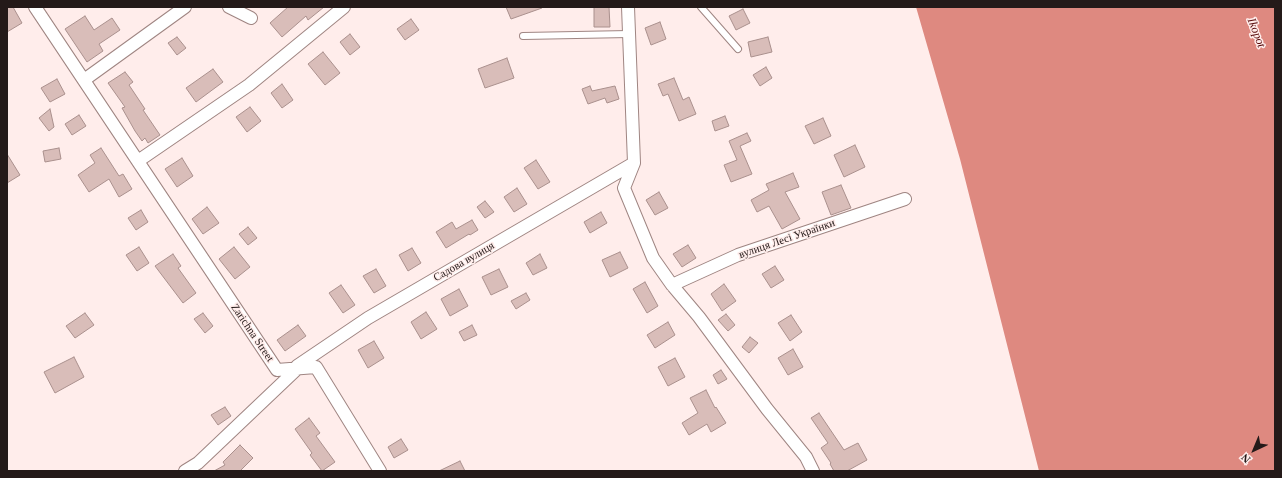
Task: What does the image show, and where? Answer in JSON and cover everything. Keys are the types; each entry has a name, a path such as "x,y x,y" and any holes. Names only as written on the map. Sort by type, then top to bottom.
{"street":[{"name":"Zarichna Street","path":"35,7 277,370 316,367 380,471"},
{"path":"84,80 185,7"},
{"path":"229,7 251,18"},
{"path":"138,161 249,85 344,7"},
{"path":"628,7 634,163 624,188 653,258 672,285 699,317 766,409 806,457 813,471"},
{"name":"Садова вулиця","path":"185,471 198,463 297,369 297,366 368,318 634,163"},
{"name":"вулиця Лесі Українки","path":"672,285 738,255 905,200"}],"lane":[{"path":"701,7 738,50"},
{"path":"523,36 629,34"}],"water":[{"name":"Ikopot","path":"916,7 1275,7 1275,471 1039,471 960,159"}],"building":[{"path":"7,7 13,7 22,23 7,32"},
{"path":"288,7 324,7 308,20 306,16 282,37 270,23"},
{"path":"506,7 542,7 542,8 511,19"},
{"path":"594,7 609,7 610,27 594,27"},
{"path":"743,9 750,23 736,30 729,16"},
{"path":"85,16 94,30 112,18 120,30 99,44 103,51 87,62 65,29"},
{"path":"411,19 419,30 405,40 397,29"},
{"path":"660,22 666,39 651,45 645,28"},
{"path":"350,34 360,47 350,55 340,42"},
{"path":"177,37 186,48 177,55 168,43"},
{"path":"768,37 772,52 751,57 748,42"},
{"path":"323,52 340,73 325,85 308,64"},
{"path":"507,58 514,78 485,88 478,69"},
{"path":"766,67 772,78 760,86 753,75"},
{"path":"213,69 223,82 196,102 186,88"},
{"path":"125,72 133,82 129,85 145,109 143,110 160,135 148,143 145,138 142,141 135,131 122,108 125,107 108,83"},
{"path":"674,78 683,100 689,97 696,114 679,121 668,94 663,96 658,84"},
{"path":"57,79 65,94 50,102 41,88"},
{"path":"282,84 293,100 282,108 271,93"},
{"path":"590,86 592,91 615,86 619,99 607,103 605,98 588,104 582,89"},
{"path":"250,107 261,121 247,132 236,117"},
{"path":"50,109 54,127 49,131 39,118"},
{"path":"79,115 86,126 72,135 65,124"},
{"path":"725,116 729,126 715,131 712,121"},
{"path":"823,118 831,136 814,144 805,126"},
{"path":"747,133 751,141 740,146 752,174 731,182 724,165 737,160 729,141"},
{"path":"855,145 865,167 844,177 834,155"},
{"path":"59,148 61,159 45,162 43,151"},
{"path":"101,148 119,176 123,174 132,189 119,197 109,179 89,192 78,175 95,163 90,155"},
{"path":"7,154 20,175 7,183"},
{"path":"182,158 193,176 177,187 165,169"},
{"path":"536,160 550,182 538,189 524,168"},
{"path":"793,173 799,187 785,192 800,219 782,229 769,206 757,212 751,200 769,190 766,184"},
{"path":"841,185 851,208 831,215 822,192"},
{"path":"517,188 527,204 514,212 504,197"},
{"path":"659,192 668,208 655,215 646,200"},
{"path":"485,201 494,212 485,218 477,207"},
{"path":"207,207 219,223 203,234 192,219"},
{"path":"141,210 148,222 136,230 128,218"},
{"path":"601,212 607,223 590,233 584,222"},
{"path":"472,220 478,230 446,248 436,232 452,222 456,229"},
{"path":"248,227 257,238 248,245 239,234"},
{"path":"688,245 696,258 682,267 673,254"},
{"path":"139,247 149,263 137,271 126,255"},
{"path":"234,247 250,267 235,279 219,259"},
{"path":"412,248 421,263 408,271 399,255"},
{"path":"620,252 628,268 610,277 602,260"},
{"path":"173,254 181,266 178,268 196,293 183,303 155,266"},
{"path":"540,254 547,268 533,275 526,263"},
{"path":"775,266 784,280 771,288 762,274"},
{"path":"376,269 386,286 374,293 363,276"},
{"path":"499,269 508,287 491,295 482,277"},
{"path":"645,282 658,306 647,313 633,289"},
{"path":"724,284 736,301 722,311 711,294"},
{"path":"341,285 355,305 343,313 329,293"},
{"path":"459,289 468,306 450,316 441,299"},
{"path":"526,293 530,300 516,309 511,301"},
{"path":"426,312 437,329 421,339 411,322"},
{"path":"85,313 94,325 75,338 66,326"},
{"path":"203,313 213,326 205,333 194,319"},
{"path":"726,314 735,325 728,331 718,320"},
{"path":"791,315 802,332 790,341 778,323"},
{"path":"668,322 675,335 655,348 647,335"},
{"path":"298,325 306,336 285,351 277,340"},
{"path":"472,325 477,335 464,341 459,332"},
{"path":"750,337 758,343 749,353 742,347"},
{"path":"374,341 384,358 368,368 358,350"},
{"path":"793,349 803,367 788,375 778,358"},
{"path":"74,357 84,377 55,393 44,372"},
{"path":"675,358 685,377 668,386 658,367"},
{"path":"721,370 727,379 718,384 713,375"},
{"path":"706,390 715,408 716,407 726,423 711,432 707,424 689,435 682,423 698,413 690,398"},
{"path":"225,407 231,416 218,425 211,415"},
{"path":"819,413 844,450 858,443 867,460 847,471 834,471 830,464 831,463 821,448 828,443 811,418"},
{"path":"309,418 320,433 316,436 335,462 322,471 310,455 312,453 295,429"},
{"path":"401,439 408,450 394,458 388,447"},
{"path":"240,445 253,458 240,471 214,471 225,465 223,462"},
{"path":"460,461 465,471 439,471"}]}
